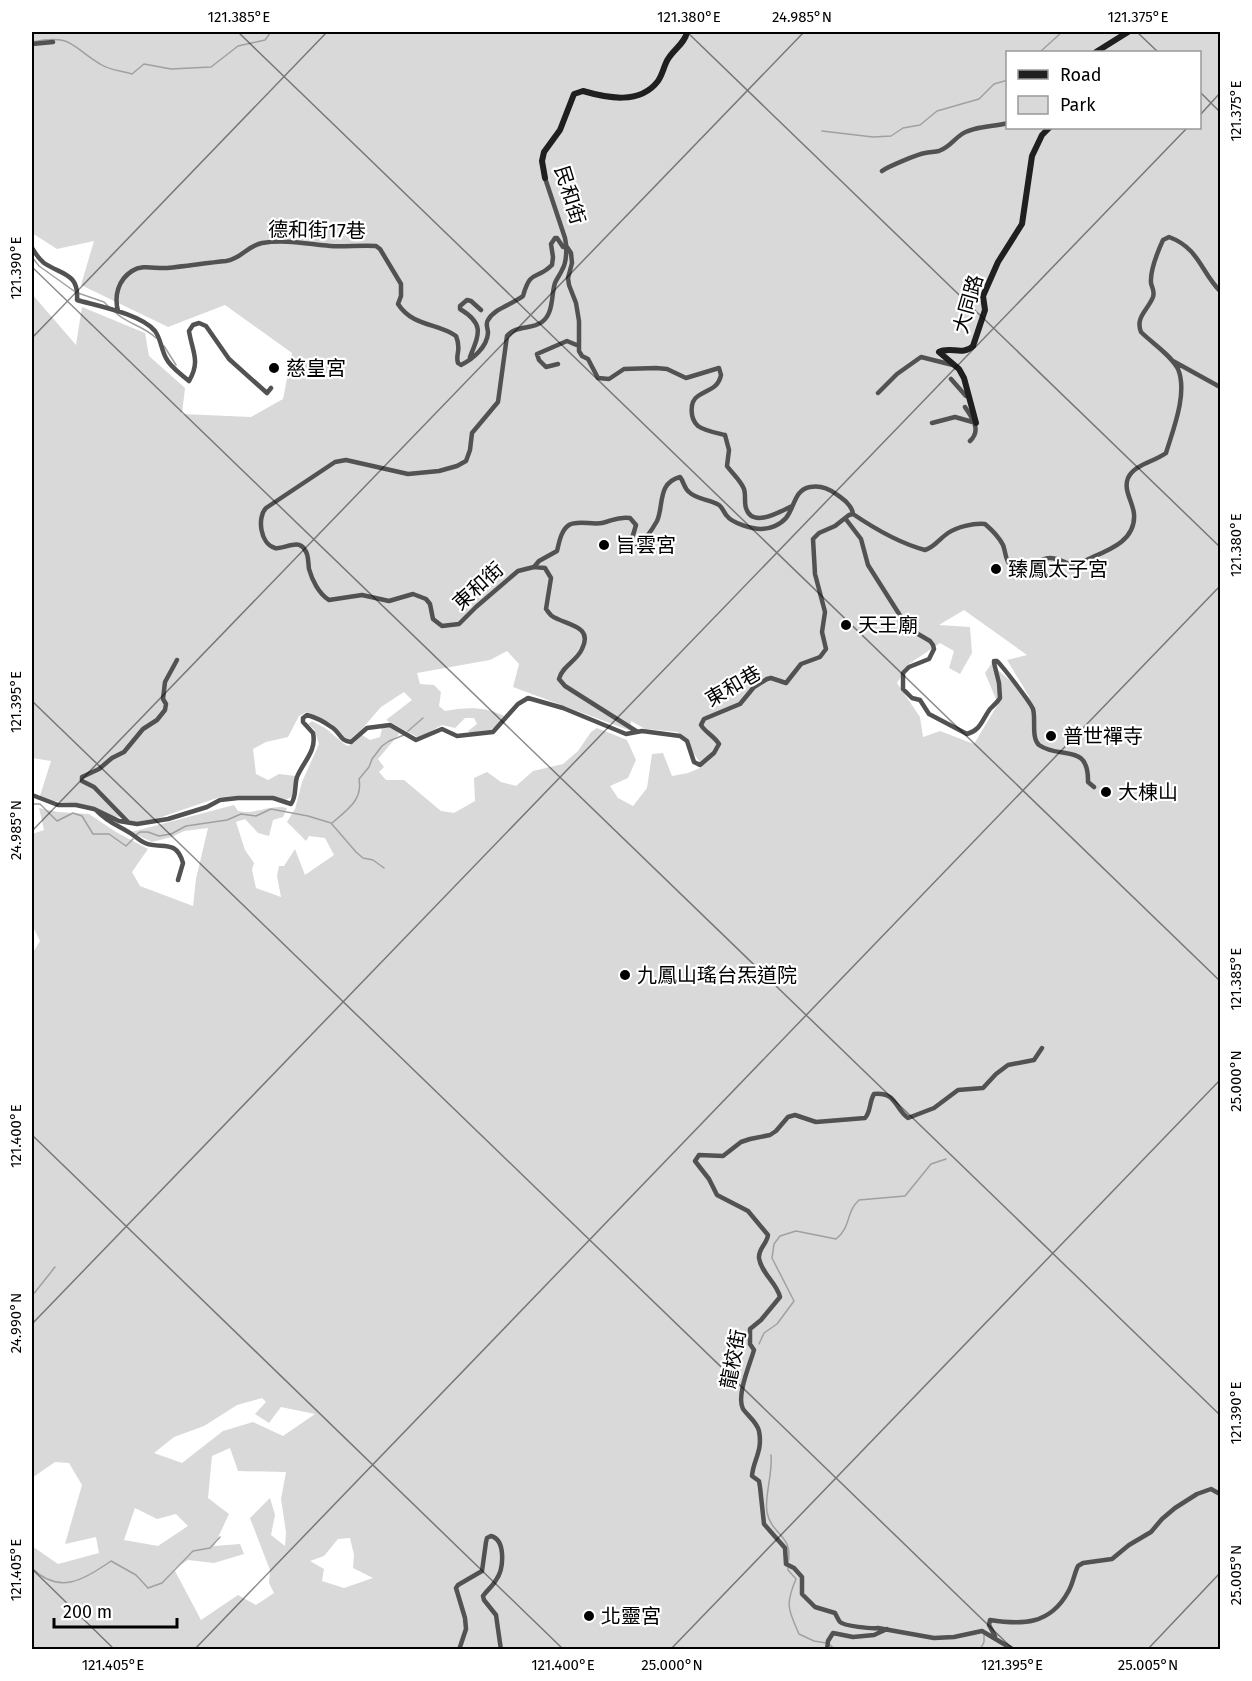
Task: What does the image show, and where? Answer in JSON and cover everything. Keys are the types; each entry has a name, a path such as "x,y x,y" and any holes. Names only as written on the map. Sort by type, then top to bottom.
{"street":[{"name":"民和街","path":"579,346 579,321 568,278 572,263 571,253 567,247 546,178 542,161 544,152 560,130 574,94 583,90 597,95 630,97 650,88 659,80 666,62 687,32"},
{"path":"1098,51 1128,32"},
{"path":"32,44 52,42"},
{"path":"882,171 887,166 910,160 917,155 937,152 949,147 961,134 972,129 1006,123"},
{"name":"大同路","path":"976,423 964,378 955,366 939,352 945,349 969,350 973,346 985,310 983,296 998,262 1022,224 1032,156 1042,135 1048,129"},
{"path":"1221,291 1211,282 1209,273 1188,246 1169,237 1163,240 1157,255 1152,297 1141,315 1139,326 1141,332 1170,359 1221,387"},
{"path":"469,360 482,347 486,339 488,319 498,310 523,296 530,278 552,265 554,261 551,244 553,240 557,238 563,247 567,247"},
{"name":"德和街17巷","path":"114,310 118,288 124,277 137,268 166,268 236,260 253,246 261,243 299,241 326,246 375,246 380,249 400,284 402,290 398,304 400,308 415,320 456,336 460,351 458,363 461,365 469,360"},
{"name":"東和街","path":"567,247 564,265 555,284 548,315 541,323 516,330 507,336 498,402 472,434 466,461 439,471 408,474 346,460 335,462 266,508 261,516 266,542 271,546 276,549 300,545 305,550 312,577 329,600 362,595 388,600 413,594 420,596 430,604 433,618 442,626 459,624 518,571 534,567 545,568 550,578 546,609 551,616 579,629 586,641 580,654 559,676 562,684 636,730"},
{"path":"32,248 42,261 72,278 77,289 77,300 143,321 155,331 169,363 189,381 195,371 196,363 189,331 193,325 200,323 206,326 219,346 242,372 256,382 264,392 267,393 271,388"},
{"path":"469,360 479,332 476,323 470,315 460,309 460,306 467,300 481,310"},
{"path":"558,364 546,367 537,354 567,341 574,346 579,346 582,356 588,359 598,378 604,380 609,380 624,369 667,369 686,378 719,368 721,375 716,387 707,393 698,395 693,400 691,408 694,420 698,426 725,435 729,450 727,466 744,488 746,510 750,515 757,519 768,517 792,506"},
{"path":"878,393 897,374 921,357 955,366"},
{"path":"534,567 539,561 556,551 564,530 574,524 602,523 614,518 630,518 636,525 631,542 636,548 658,519 662,495 668,484 674,478 680,477 683,479 686,490 693,496 720,506 728,518 733,521 758,529 781,522 788,516 800,491 818,485 841,497 852,508 853,514 912,547 925,550 936,545 956,529 985,524 1001,542 1008,562 1017,569 1024,569 1048,558 1061,559 1071,564 1078,563 1117,547 1128,534 1134,521 1133,508 1126,485 1128,478 1139,467 1166,453 1178,413 1181,389 1179,374 1170,359"},
{"path":"951,380 966,396 969,396"},
{"path":"965,407 976,423 974,437 970,441"},
{"path":"932,423 955,417 976,423"},
{"path":"853,514 845,518 861,539 868,565 901,617 933,645 934,649 929,659 909,667 903,673 903,689 907,694 920,700 929,714 967,734 974,732 980,728 989,711 1000,698 994,663 997,661 1031,704 1035,716 1035,740 1038,744 1071,753 1085,762 1088,769 1088,782 1094,787"},
{"name":"東和巷","path":"636,730 680,736 687,741 694,762 700,765 714,753 719,744 715,737 701,725 704,719 740,704 754,687 767,679 771,678 786,683 801,664 823,654 827,647 822,632 825,612 815,574 813,539 814,536 835,526 845,518"},
{"path":"130,824 94,787 82,781 82,777 99,769 124,752 143,729 157,720 165,710 166,704 163,699 165,682 177,660"},
{"path":"32,795 58,805 76,805 96,810 130,824 168,819 220,801 238,798 273,798 291,804 295,798 298,775 306,764 313,747 313,734 303,722 303,718 307,715 333,728 342,740 347,742 351,742 367,728 390,724 416,740 442,729 457,736 493,732 524,699 528,698 563,708 626,734 631,734 636,730"},
{"path":"96,810 106,821 146,844 164,845 177,851 183,863 178,880"},
{"name":"龍校街","path":"1014,1650 982,1631 954,1637 934,1638 887,1629 871,1630 861,1626 846,1625 841,1623 835,1613 814,1606 802,1594 802,1577 794,1568 786,1564 785,1548 764,1524 759,1481 752,1476 759,1453 759,1428 741,1404 741,1395 754,1350 750,1344 750,1329 779,1300 780,1294 763,1269 759,1258 768,1235 748,1211 717,1195 709,1179 698,1166 696,1157 706,1154 723,1156 750,1139 770,1135 795,1114 816,1122 865,1118 874,1094 882,1094 895,1100 908,1118 934,1108 958,1090 983,1088 1008,1065 1034,1060 1042,1048"},
{"path":"996,1638 989,1625 990,1620 1014,1624 1034,1622 1065,1598 1078,1566 1088,1562 1112,1559 1129,1545 1151,1532 1175,1508 1197,1494 1211,1489 1221,1494"},
{"path":"459,1650 466,1629 456,1588 482,1570 487,1538 491,1536 497,1538 500,1543 501,1569 496,1581 483,1596 495,1615 501,1650"},
{"path":"827,1650 828,1641 833,1633 853,1637 874,1635 887,1629"}],"green space":[{"path":"32,32 1220,32 1220,1649 32,1649 32,1546 58,1564 99,1553 96,1537 65,1544 82,1485 69,1463 55,1462 32,1478 32,954 40,941 32,925 32,834 44,830 39,808 89,814 148,849 132,872 140,886 193,906 196,879 208,828 184,831 152,842 131,832 234,805 238,811 245,812 275,807 287,808 283,817 273,820 269,836 258,833 245,819 236,822 245,850 254,863 252,870 256,888 281,897 277,876 279,866 284,866 295,849 305,875 334,855 325,838 309,836 306,841 287,822 295,809 302,782 319,744 314,729 308,724 312,721 325,728 347,746 362,735 370,740 380,737 382,729 379,727 383,724 396,728 399,734 378,759 384,767 379,772 386,780 404,780 441,811 454,813 475,801 474,778 487,772 501,782 516,786 533,771 563,764 578,751 591,732 597,728 627,740 636,760 628,778 610,786 618,798 633,806 647,788 652,754 663,753 672,776 702,767 678,732 645,729 631,721 631,731 513,687 519,664 507,651 490,660 417,673 420,684 434,685 441,692 439,706 445,711 476,708 499,713 506,717 490,731 472,734 468,731 477,724 474,718 465,718 455,728 442,725 419,738 386,720 412,700 404,692 381,707 349,740 340,736 332,724 307,712 299,716 288,737 266,742 253,749 256,774 268,780 279,774 296,776 292,797 285,800 267,796 220,797 141,824 108,816 77,804 39,799 51,761 32,758 32,294 76,345 82,307 145,333 149,356 185,388 182,414 251,417 283,399 292,353 225,305 168,327 81,285 94,241 57,249 32,233","holes":["964,610 1027,655 1007,660 1030,698 991,664 985,673 998,704 974,744 940,731 923,737 920,717 897,683 909,664 940,643 954,651 949,668 960,674 972,653 970,627 939,625","262,1398 266,1402 255,1414 269,1423 281,1407 315,1414 283,1436 253,1422 223,1431 182,1463 154,1453 174,1437 204,1426 237,1405","230,1448 238,1471 286,1472 281,1499 286,1532 285,1546 271,1535 275,1515 270,1498 250,1518 270,1570 269,1583 274,1593 256,1605 238,1595 201,1620 174,1569 188,1560 214,1563 244,1554 240,1544 214,1546 229,1514 208,1498 212,1456","135,1508 157,1519 176,1514 188,1526 158,1546 124,1540","350,1538 354,1555 353,1568 373,1578 344,1588 322,1581 324,1569 310,1561 324,1556 338,1539"]}],"waterway":[{"path":"32,42 64,41 104,66 132,74 144,64 171,69 211,67 238,46 265,40 271,32"},
{"path":"1041,51 1062,32"},
{"path":"822,131 873,137 891,136 903,128 920,125 937,111 979,99 994,84 1006,81"},
{"path":"32,257 39,266 74,291"},
{"path":"78,293 104,302 109,307"},
{"path":"115,312 156,338"},
{"path":"164,346 176,365"},
{"path":"408,731 423,718"},
{"path":"332,823 353,804 359,793 359,779 382,746 404,735"},
{"path":"32,804 40,804 57,821 73,813 82,816 93,834 109,834 126,846 133,839"},
{"path":"136,835 140,832 159,836 171,834 186,826 227,820 241,814 256,816 271,809 331,823 363,858 373,860 384,868"},
{"path":"759,1344 764,1333 777,1324 794,1301 772,1258 774,1244 780,1236 796,1231 836,1239 844,1229 859,1200 905,1196 931,1164 946,1159"},
{"path":"32,1296 55,1267"},
{"path":"771,1455 767,1512 769,1520 788,1546 788,1563"},
{"path":"32,1568 42,1576 62,1583 81,1579 111,1561 136,1575 148,1588 162,1583 193,1551 210,1548 220,1537"},
{"path":"788,1568 796,1579 790,1595 789,1607 799,1634 814,1641 826,1643"},
{"path":"980,1650 984,1642 984,1635"},
{"path":"830,1645 836,1650"}],"place":[{"name":"慈皇宮","path":"274,368"},
{"name":"旨雲宮","path":"604,545"},
{"name":"臻鳳太子宮","path":"996,569"},
{"name":"天王廟","path":"846,625"},
{"name":"普世禪寺","path":"1051,736"},
{"name":"大棟山","path":"1106,792"},
{"name":"九鳳山瑤台炁道院","path":"625,975"},
{"name":"北靈宮","path":"589,1616"}]}
